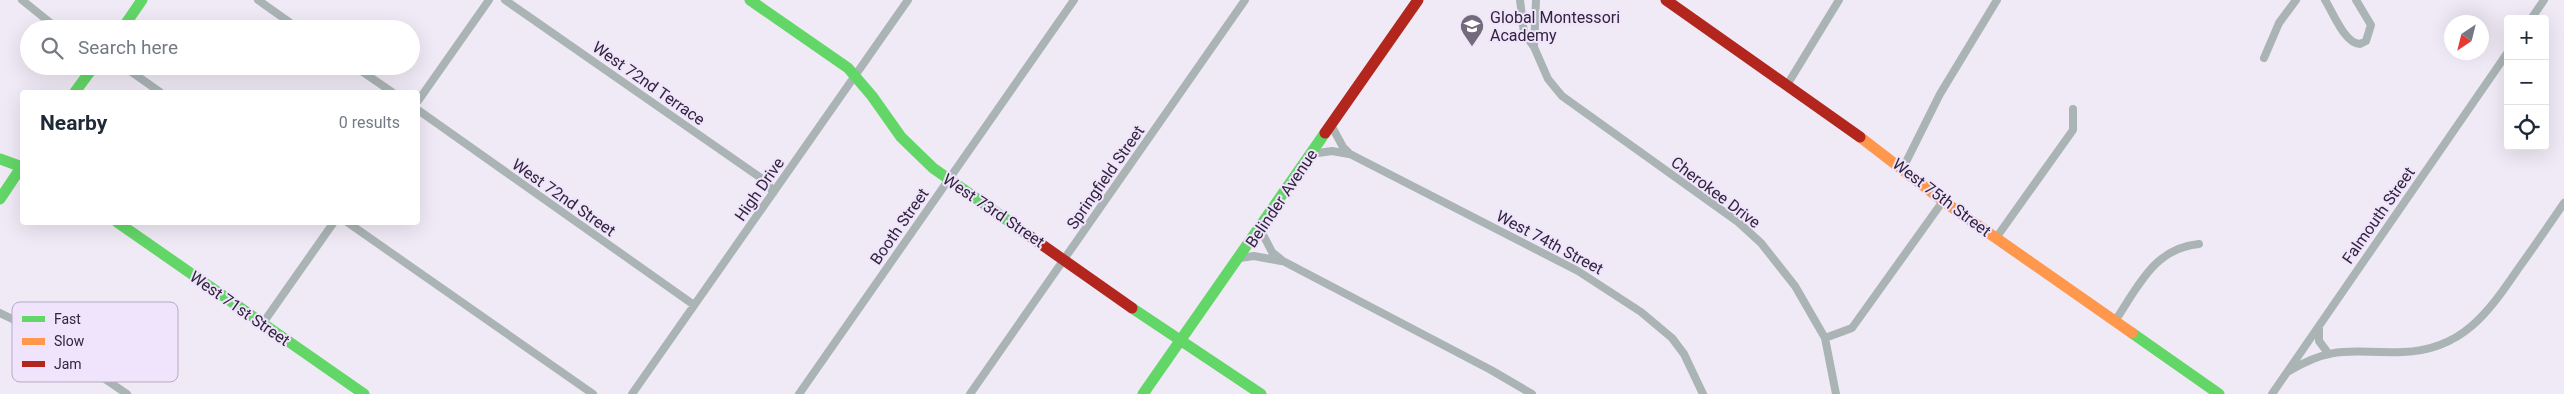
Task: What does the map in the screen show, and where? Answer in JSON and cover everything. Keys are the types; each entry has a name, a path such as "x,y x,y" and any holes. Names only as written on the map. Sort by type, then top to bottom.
{"street":[{"path":"22,0 47,20"},
{"path":"128,20 142,0"},
{"path":"258,0 287,20"},
{"path":"420,98 489,0"},
{"name":"West 72nd Terrace","path":"505,0 768,183 773,193"},
{"name":"West 73rd Street","path":"750,0 841,62 914,152 1180,340 1261,394"},
{"name":"High Drive","path":"632,394 908,0"},
{"name":"Booth Street","path":"799,394 1074,0"},
{"name":"Springfield Street","path":"970,394 1245,0"},
{"name":"Belinder Avenue","path":"1143,394 1240,258 1418,0"},
{"name":"Cherokee Drive","path":"1520,0 1524,33 1534,47 1548,79 1568,101 1738,222 1761,243 1795,286 1825,338 1836,394"},
{"name":"Cherokee Drive","path":"1534,47 1536,0"},
{"name":"West 75th Street","path":"1666,0 1903,168 1943,201 2220,394"},
{"path":"1787,85 1839,0"},
{"path":"1903,168 1940,94 1997,0"},
{"path":"2264,58 2279,23 2296,0"},
{"path":"2325,0 2347,36 2352,42 2360,44 2366,40 2370,25 2356,0"},
{"path":"2534,15 2544,0"},
{"name":"Falmouth Street","path":"2272,394 2504,58"},
{"path":"76,90 87,75"},
{"path":"136,75 157,90"},
{"path":"367,75 389,90"},
{"path":"1996,238 2073,130 2073,109"},
{"name":"West 72nd Street","path":"420,111 694,305"},
{"name":"West 74th Street","path":"1331,125 1343,147 1350,154 1541,251 1598,284 1641,312 1672,338 1684,354 1703,394"},
{"name":"West 74th Street","path":"1311,154 1332,152 1350,154"},
{"path":"0,159 20,165"},
{"path":"0,199 20,169"},
{"path":"1825,338 1852,328 1943,201"},
{"path":"2287,373 2310,359 2328,352 2352,350 2419,351 2437,346 2459,336 2476,324 2491,309 2564,203"},
{"name":"West 71st Street","path":"121,225 364,394"},
{"path":"262,323 332,225"},
{"path":"351,225 593,394"},
{"path":"1260,229 1269,247 1283,261 1491,370 1532,394"},
{"path":"2114,321 2156,262 2176,248 2199,244"},
{"path":"1240,258 1254,256 1283,261"},
{"path":"0,313 12,319"},
{"path":"2319,326 2319,341 2328,352"},
{"path":"109,382 127,394"}],"traffic: fast":[{"path":"128,20 142,0"},
{"path":"750,0 848,68 872,96 901,137 933,168 1031,237"},
{"path":"76,90 87,75"},
{"path":"1143,394 1325,133"},
{"path":"0,159 20,166"},
{"path":"0,199 20,169"},
{"path":"121,225 364,394"},
{"path":"1132,308 1261,394"},
{"path":"2132,333 2219,394"}],"traffic: slow":[{"path":"1860,137 1943,201 2132,333"}],"traffic: jam":[{"path":"1325,133 1418,0"},
{"path":"1666,0 1860,137"},
{"path":"1031,237 1132,308"}],"place":[{"name":"Global Montessori Academy","path":"1472,47"}]}
